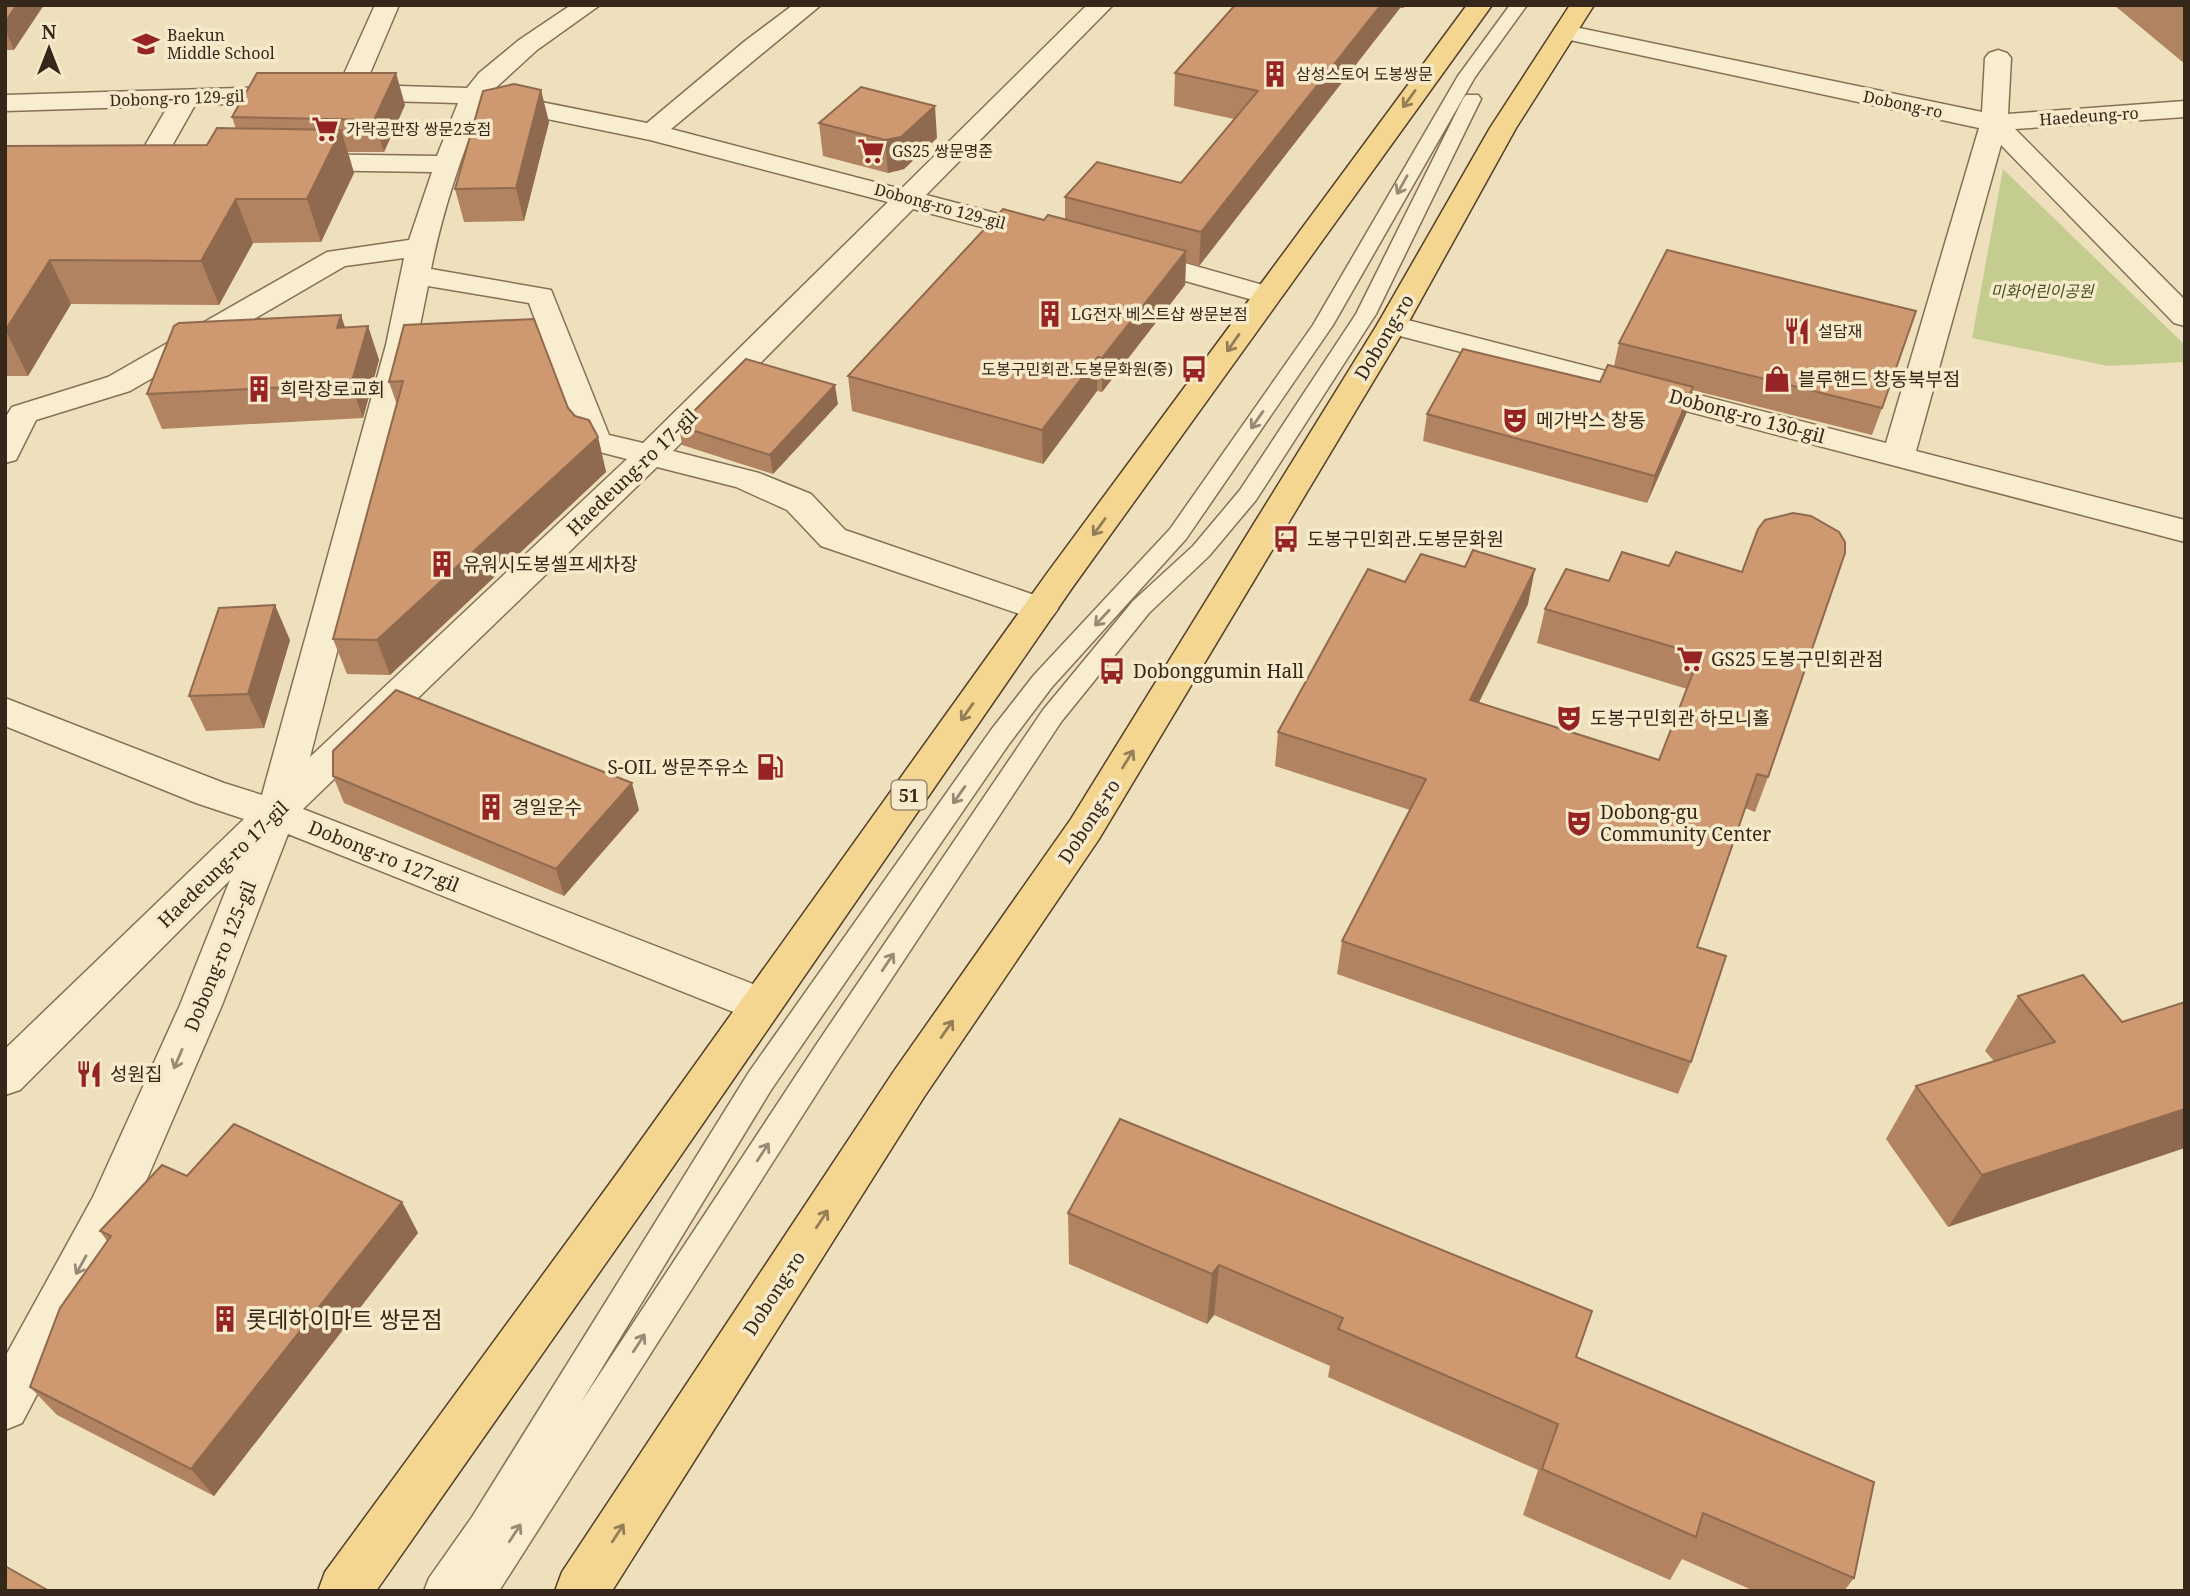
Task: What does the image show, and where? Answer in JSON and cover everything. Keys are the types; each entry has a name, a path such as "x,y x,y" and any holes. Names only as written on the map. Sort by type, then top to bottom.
{"main road":[{"name":"51","path":"344,1591 1040,609 1480,5"},
{"name":"Dobong-ro","path":"581,1591 909,1084 1085,829 1392,326 1503,128 1574,18"}],"street":[{"path":"349,92 387,5"},
{"name":"Dobong-ro 125-gil","path":"5,1406 111,1209 201,1005 276,814 401,345 418,261 460,126 474,96 488,78 528,45 588,5"},
{"path":"652,132 754,46 809,5"},
{"name":"Haedeung-ro 17-gil","path":"5,1077 186,898 648,457 1101,5"},
{"name":"Dobong-ro","path":"1574,18 1994,123"},
{"path":"1898,456 1994,123 1998,58"},
{"name":"Dobong-ro 129-gil","path":"5,103 349,92 474,96 652,132 1065,239"},
{"path":"185,160 138,161 186,97"},
{"name":"Haedeung-ro","path":"1994,123 2185,108"},
{"path":"1994,123 2185,317"},
{"path":"267,161 448,164"},
{"path":"1117,253 1267,295"},
{"path":"5,453 23,414 119,384 337,258 418,261 541,296 594,441 648,457 747,480 799,502 833,538 1040,609"},
{"name":"Dobong-ro 130-gil","path":"1392,326 2185,531"},
{"name":"Dobong-ro 127-gil","path":"5,712 210,793 276,814 761,1005"}],"lane":[{"path":"442,1591 498,1506 760,1081 1000,737 1043,681 1178,534 1323,325 1454,97 1519,5"},
{"path":"478,1591 828,1051 1052,716 1141,607 1201,551 1248,495 1366,314 1474,95 1537,5"}],"green space":[{"name":"미화어린이공원","path":"2003,169 2185,345 2185,362 2108,366 1972,338"}],"building":[{"path":"5,5 17,5 5,22"},
{"path":"1235,5 1381,5 1201,232 1065,197 1097,162 1181,183 1258,91 1175,73"},
{"path":"257,73 396,73 374,120 232,117"},
{"path":"514,84 541,90 516,188 455,189 483,91"},
{"path":"861,87 935,106 901,137 885,140 819,123"},
{"path":"217,128 341,130 307,199 236,199 201,261 50,260 5,331 5,146 207,145"},
{"path":"1003,209 1044,220 1048,215 1186,251 1102,358 1098,357 1042,430 848,376"},
{"path":"1667,250 1916,311 1882,408 1619,343"},
{"path":"341,315 337,328 368,326 351,384 147,394 174,326 179,323"},
{"name":"유워시도봉셀프세차장","path":"534,319 568,408 575,416 589,420 598,437 377,640 333,639 403,381 389,382 404,325"},
{"path":"1463,349 1600,382 1608,365 1693,387 1655,476 1427,414"},
{"path":"746,359 835,385 770,455 679,426"},
{"name":"Dobong-gu Community Center","path":"1793,513 1811,516 1839,532 1845,542 1845,553 1768,777 1757,774 1697,947 1726,956 1691,1062 1342,941 1426,779 1278,732 1368,569 1405,582 1421,554 1465,567 1473,550 1535,569 1470,700 1659,760 1700,655 1545,609 1566,569 1609,581 1622,552 1669,566 1676,552 1742,572 1758,529 1765,520"},
{"path":"275,605 248,694 189,696 219,608"},
{"name":"경일운수","path":"396,690 632,783 556,869 333,776 333,751"},
{"path":"2083,975 2122,1022 2185,1002 2185,1109 1982,1175 1916,1086 2055,1042 2018,996"},
{"path":"1120,1119 1592,1311 1576,1357 1874,1482 1854,1578 1703,1513 1696,1537 1542,1469 1558,1424 1338,1329 1343,1318 1219,1265 1212,1274 1068,1213"},
{"name":"롯데하이마트 쌍문점","path":"234,1124 402,1202 191,1469 30,1387 60,1308 111,1236 100,1231 162,1165 187,1176"},
{"path":"5,1566 49,1591 5,1591"}],"place":[{"name":"Baekun Middle School","path":"146,44"},
{"name":"삼성스토어 도봉쌍문","path":"1275,74"},
{"name":"가락공판장 쌍문2호점","path":"325,129"},
{"name":"GS25 쌍문명준","path":"871,151"},
{"name":"LG전자 베스트샵 쌍문본점","path":"1050,314"},
{"name":"설담재","path":"1797,331"},
{"name":"도봉구민회관.도봉문화원(중)","path":"1194,369"},
{"name":"블루핸드 창동북부점","path":"1777,379"},
{"name":"희락장로교회","path":"259,389"},
{"name":"메가박스 창동","path":"1515,420"},
{"name":"도봉구민회관.도봉문화원","path":"1286,539"},
{"name":"유워시도봉셀프세차장","path":"442,564"},
{"name":"GS25 도봉구민회관점","path":"1690,659"},
{"name":"Dobonggumin Hall","path":"1112,671"},
{"name":"도봉구민회관 하모니홀","path":"1569,718"},
{"name":"S-OIL 쌍문주유소","path":"770,767"},
{"name":"경일운수","path":"491,807"},
{"name":"Dobong-gu Community Center","path":"1579,823"},
{"name":"성원집","path":"89,1074"},
{"name":"롯데하이마트 쌍문점","path":"225,1319"}]}
